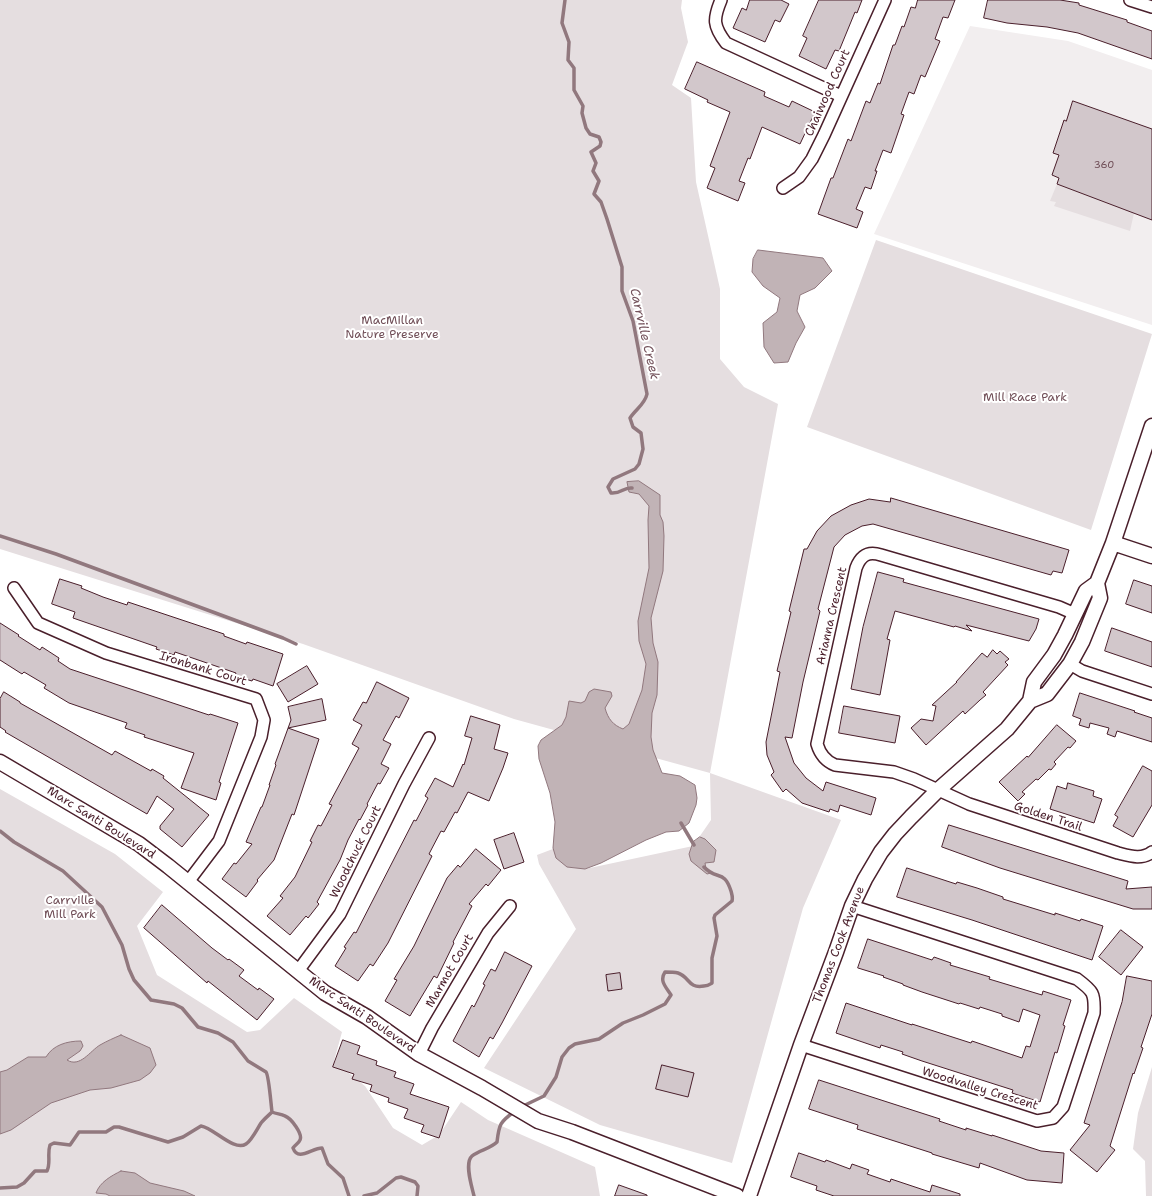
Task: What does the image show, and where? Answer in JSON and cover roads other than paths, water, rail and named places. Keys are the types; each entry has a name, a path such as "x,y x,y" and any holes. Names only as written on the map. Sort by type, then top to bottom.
{"street":[{"path":"721,0 716,12 715,23 718,32 726,43 841,96"},
{"name":"Chaiwood Court","path":"783,188 799,177 812,159 885,0"},
{"path":"1130,0 1152,6"},
{"name":"Thomas Cook Avenue","path":"1030,701 1034,682 1054,655 1086,592 1097,583 1113,543 1152,426"},
{"path":"1113,543 1152,556"},
{"name":"Arianna Crescent","path":"938,790 894,772 835,765 819,752 817,744 856,568 859,561 869,553 874,553 1059,607 1076,614"},
{"name":"Thomas Cook Avenue","path":"749,1196 801,1045 852,906 865,879 881,852 901,828 938,790 1006,728 1030,701 1047,694 1070,664 1082,642 1100,598 1097,583"},
{"name":"Ironbank Court","path":"14,588 38,623 106,653 256,699 264,720 261,737 219,841 188,882"},
{"path":"1070,664 1082,671 1152,694"},
{"name":"Woodchuck Court","path":"298,970 340,914 404,784 429,738"},
{"name":"Marc Santi Boulevard","path":"0,762 139,844 325,993 367,1017 419,1054 482,1088 538,1121 572,1132 737,1196"},
{"name":"Golden Trail","path":"938,790 969,804 1130,857 1148,856 1152,852"},
{"name":"Marmot Court","path":"419,1054 432,1028 488,933 510,906"},
{"name":"Woodvalley Crescent","path":"801,1045 1037,1121 1052,1118 1063,1107 1094,1012 1095,997 1088,988 1077,979 852,906"}],"waterway":[{"name":"Carrville Creek","path":"565,0 562,23 569,42 568,60 574,68 574,90 583,106 582,113 586,128 590,134 599,137 601,142 600,146 591,152 596,163 593,171 599,181 594,194 601,202 622,267 622,291 633,321 647,394 642,404 630,418 633,427 641,433 643,449 639,464 635,469 613,479 608,487 611,493 615,493 626,488 632,488"},
{"path":"0,536 56,554 296,644"},
{"name":"Carrville Creek","path":"681,823 694,845"},
{"path":"0,831 14,842 63,871 102,907 122,945 134,980 151,1000 174,1004 182,1008 198,1027 218,1033 233,1042 248,1061 266,1072 272,1112"},
{"name":"Carrville Creek","path":"521,1107 544,1096 556,1077 562,1057 569,1048 575,1044 599,1039 623,1023 665,1004 671,995 665,987 663,981 663,975 665,972 678,973 695,986 707,986 712,983 712,958 717,936 714,918 715,915 732,901 732,897 726,880 723,877 713,874 704,867"},
{"name":"Carrville Creek","path":"474,1196 469,1175 470,1159 475,1154 497,1142 501,1124 515,1111"},
{"path":"272,1112 287,1117 298,1130 300,1137 299,1141 293,1148 295,1152 302,1154 322,1148 328,1164 343,1178 349,1196"},
{"path":"0,1188 17,1187 24,1183 35,1171 47,1171 49,1165 50,1145 54,1143 70,1145 79,1132 106,1132 114,1127 119,1127 168,1142 183,1137 201,1126 230,1142 241,1146 248,1142 261,1123 272,1112"},
{"path":"364,1196 377,1193 396,1178 401,1177 415,1182 418,1186 417,1196"}],"park label":[{"name":"MacMillan Nature Preserve","path":"392,328"},
{"name":"Mill Race Park","path":"1025,398"},
{"name":"Carrville Mill Park","path":"70,908"}]}
